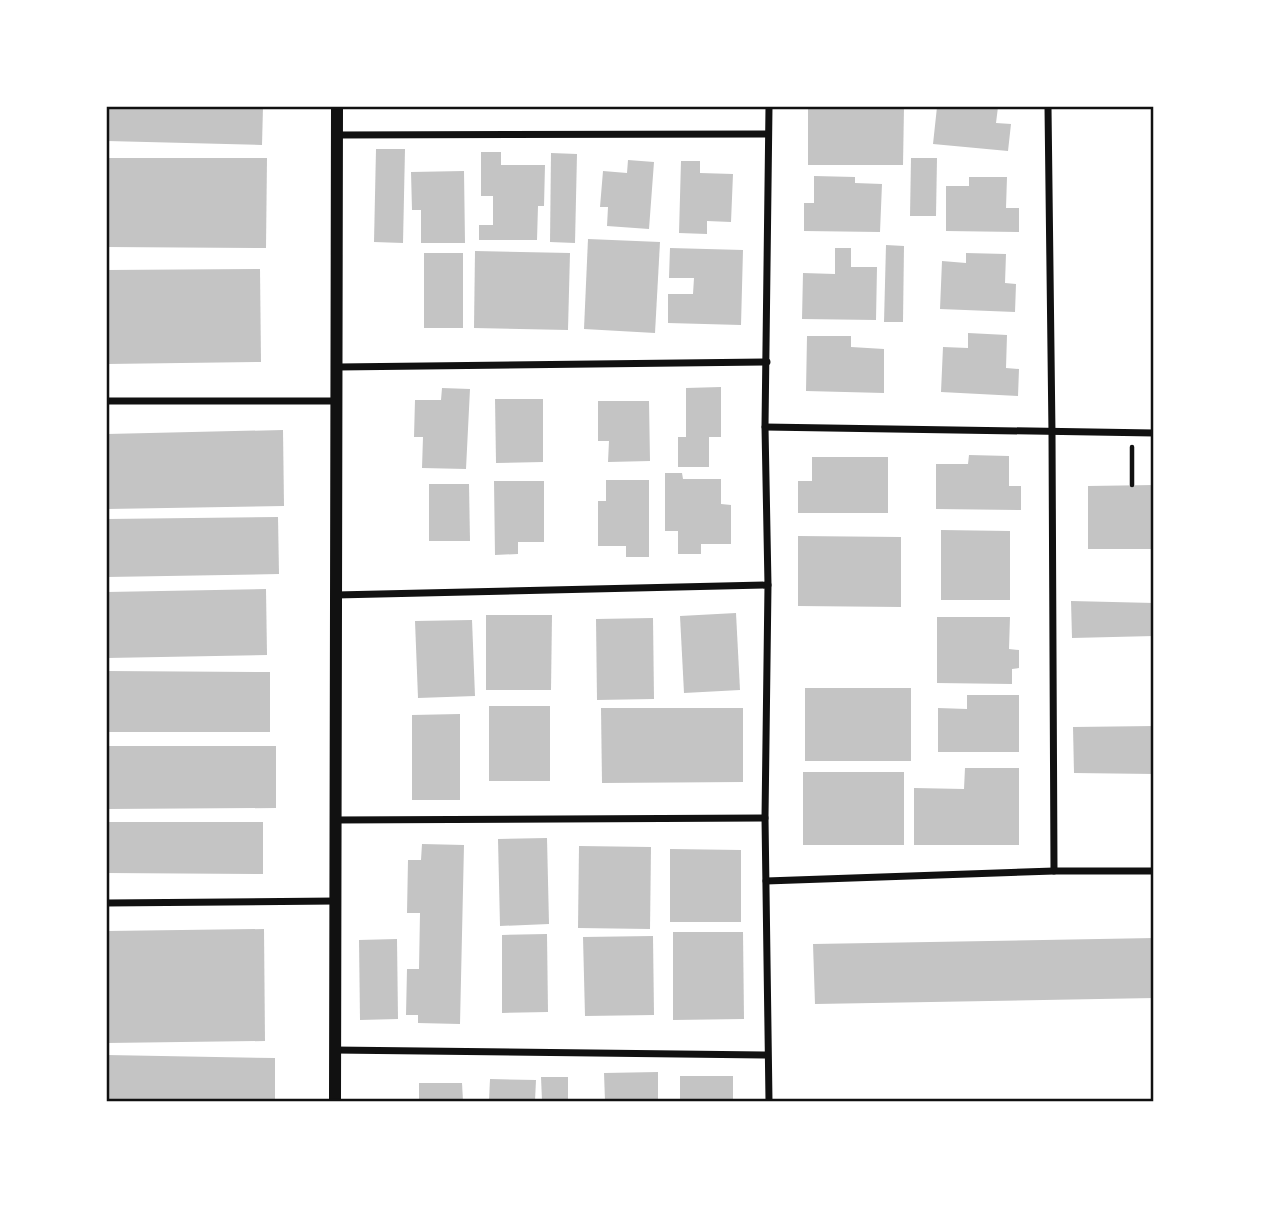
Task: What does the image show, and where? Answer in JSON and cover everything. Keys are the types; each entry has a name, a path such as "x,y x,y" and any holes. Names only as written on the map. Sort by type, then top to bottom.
{"street":[{"path":"335,1101 337,107"},
{"path":"769,107 765,426 768,585 766,1055 769,1101"},
{"path":"1048,107 1054,871"},
{"path":"338,135 768,134"},
{"path":"338,367 767,362"},
{"path":"107,401 338,401"},
{"path":"765,426 1154,433"},
{"path":"336,594 768,585"},
{"path":"335,820 765,818"},
{"path":"766,881 1054,871 1154,871"},
{"path":"107,903 336,901"},
{"path":"334,1050 766,1055"}],"path":[{"path":"1132,432 1132,485"}],"building":[{"path":"107,107 263,107 262,145 107,141"},
{"path":"808,107 904,107 903,165 808,165"},
{"path":"937,107 998,107 996,123 1011,124 1008,151 933,144"},
{"path":"376,149 405,149 403,243 374,242"},
{"path":"481,152 501,152 501,165 545,165 544,206 538,206 537,240 479,240 479,225 493,225 493,196 481,196"},
{"path":"551,153 577,154 575,243 550,242"},
{"path":"107,158 267,158 266,248 107,247"},
{"path":"911,158 937,158 936,216 910,216"},
{"path":"628,160 654,162 649,229 607,226 608,207 600,207 603,171 627,173"},
{"path":"681,161 700,161 700,173 733,174 731,222 707,221 707,234 679,233"},
{"path":"464,171 465,243 421,243 421,210 412,210 411,172"},
{"path":"814,176 855,177 855,183 882,184 880,232 804,231 804,203 814,203"},
{"path":"969,177 1007,177 1006,208 1019,208 1019,232 946,231 946,186 969,186"},
{"path":"588,239 660,242 655,333 584,329"},
{"path":"886,245 904,246 903,322 884,322"},
{"path":"670,248 743,250 741,325 668,323 668,294 693,294 694,278 669,278"},
{"path":"835,248 851,248 851,267 877,267 876,320 802,319 803,273 835,274"},
{"path":"475,251 570,253 568,330 474,328"},
{"path":"424,253 463,253 463,328 424,328"},
{"path":"966,253 1006,254 1005,283 1016,284 1015,312 940,309 942,261 966,263"},
{"path":"260,269 261,362 107,364 107,270"},
{"path":"968,333 1007,335 1006,368 1019,369 1018,396 941,392 943,347 968,348"},
{"path":"807,336 851,336 851,347 884,349 884,393 806,391"},
{"path":"721,387 721,437 709,437 709,467 678,467 678,437 686,437 686,388"},
{"path":"442,388 470,389 466,469 422,468 423,437 414,437 415,400 441,400"},
{"path":"495,399 543,399 543,462 496,463"},
{"path":"598,401 649,401 650,461 608,462 609,441 598,441"},
{"path":"283,430 284,506 107,509 107,434"},
{"path":"969,455 1009,456 1009,486 1021,486 1021,510 936,509 936,464 968,464"},
{"path":"812,457 888,457 888,513 798,513 798,481 812,481"},
{"path":"665,473 682,473 683,479 721,479 721,504 731,505 731,544 701,544 701,554 678,554 678,531 665,531"},
{"path":"606,480 649,480 649,557 626,557 626,546 598,546 598,501 606,501"},
{"path":"494,481 544,481 544,542 518,542 518,554 495,555"},
{"path":"429,484 469,484 470,541 429,541"},
{"path":"1154,485 1154,549 1088,549 1088,486"},
{"path":"278,517 279,574 107,577 107,519"},
{"path":"941,530 1010,531 1010,600 941,600"},
{"path":"798,536 901,537 901,607 798,606"},
{"path":"266,589 267,655 107,658 107,592"},
{"path":"1071,601 1154,603 1154,636 1072,638"},
{"path":"736,613 740,690 684,693 680,616"},
{"path":"486,615 552,615 551,690 486,690"},
{"path":"937,617 1010,617 1009,649 1019,650 1019,668 1012,669 1012,684 937,683"},
{"path":"653,618 654,699 597,700 596,619"},
{"path":"472,620 475,696 418,698 415,621"},
{"path":"107,671 270,672 270,732 107,732"},
{"path":"805,688 911,688 911,761 805,761"},
{"path":"967,695 1019,695 1019,752 938,752 938,708 967,709"},
{"path":"489,706 550,706 550,781 489,781"},
{"path":"601,708 743,708 743,782 602,783"},
{"path":"460,714 460,800 412,800 412,715"},
{"path":"1154,726 1154,774 1074,773 1073,727"},
{"path":"107,746 276,746 276,808 107,809"},
{"path":"965,768 1019,768 1019,845 914,845 914,788 964,789"},
{"path":"803,772 904,772 904,845 803,845"},
{"path":"107,822 263,822 263,874 107,873"},
{"path":"547,838 549,924 500,926 498,839"},
{"path":"422,844 464,845 460,1024 418,1023 418,1015 406,1015 407,969 419,969 420,913 407,913 408,860 421,860"},
{"path":"579,846 651,847 650,929 578,928"},
{"path":"670,849 741,850 741,922 670,922"},
{"path":"264,929 265,1041 107,1043 107,931"},
{"path":"673,932 743,932 744,1019 673,1020"},
{"path":"547,934 548,1012 502,1013 502,935"},
{"path":"653,936 654,1015 585,1016 583,937"},
{"path":"1154,938 1154,998 815,1004 813,944"},
{"path":"397,939 398,1019 360,1020 359,940"},
{"path":"107,1055 275,1058 275,1101 107,1101"},
{"path":"658,1072 658,1101 605,1101 604,1073"},
{"path":"680,1076 733,1076 733,1101 680,1101"},
{"path":"541,1077 568,1077 568,1101 542,1101"},
{"path":"490,1079 536,1080 535,1101 489,1101"},
{"path":"419,1083 462,1083 463,1101 419,1101"}]}
